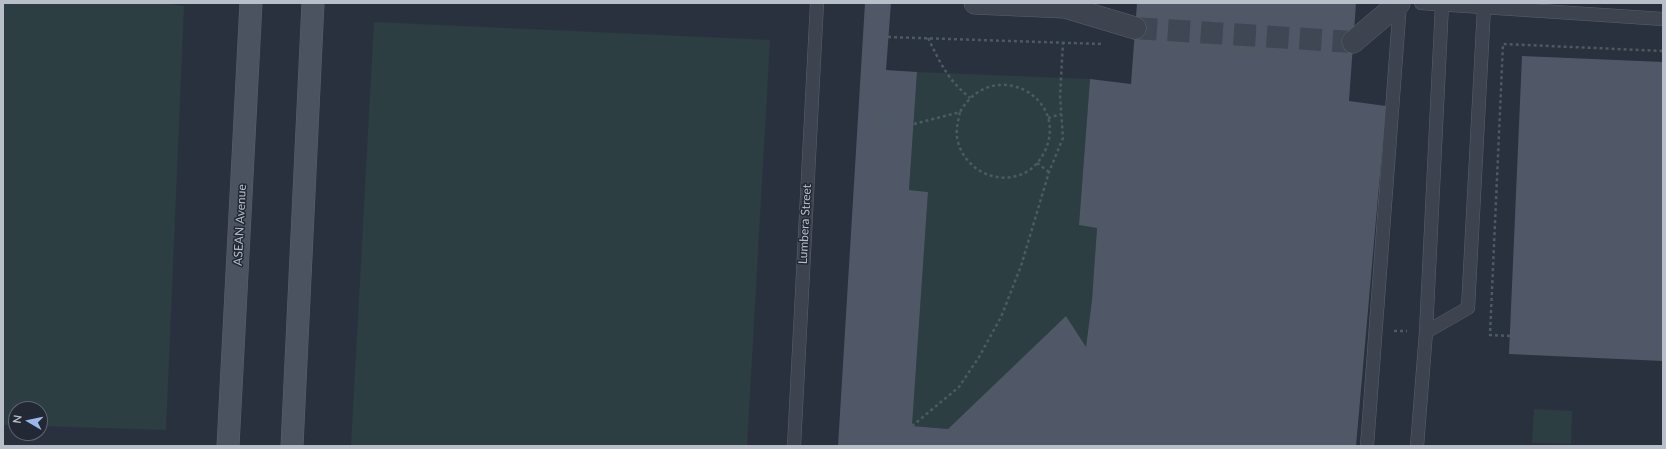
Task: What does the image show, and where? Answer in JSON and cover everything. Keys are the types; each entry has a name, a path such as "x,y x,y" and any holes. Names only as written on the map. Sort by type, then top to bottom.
{"street":[{"name":"ASEAN Avenue","path":"228,446 251,3"},
{"path":"292,446 313,3"},
{"path":"975,3 1065,7 1139,37"},
{"path":"1353,42 1400,3"}],"lane":[{"name":"Lumbera Street","path":"794,446 817,3"},
{"path":"1367,446 1400,3"},
{"path":"1421,3 1663,19"},
{"path":"1417,446 1426,332 1442,4"},
{"path":"1426,332 1468,308 1484,7"}],"path":[{"path":"888,37 1103,44"},
{"path":"1139,37 1270,51"},
{"path":"928,38 948,75 956,86 970,98"},
{"path":"912,426 960,387 997,324 1021,266 1049,172 1062,138 1060,96 1063,42"},
{"path":"1510,336 1490,335 1503,44 1663,51"},
{"path":"1008,84 1021,88 1033,95 1042,105 1048,118 1050,130 1044,153 1037,163 1025,172 1012,177 997,178 984,173 971,165 962,154 958,140 957,126 960,112 970,98 981,90 994,85 1008,84"},
{"path":"888,114 876,113 875,122 914,124 960,112"},
{"path":"1048,118 1061,114"},
{"path":"1037,163 1049,172"},
{"path":"1376,330 1426,332"}],"shaded area":[{"path":"3,3 163,3 184,6 166,430 48,426 48,401 8,401 8,425 3,425"},
{"path":"374,22 770,40 747,446 351,446"},
{"path":"917,72 1090,79 1079,225 1097,228 1092,300 1086,347 1066,316 948,429 912,426 928,192 909,190"},
{"path":"1534,409 1572,411 1571,444 1532,443"}],"building":[{"path":"865,3 891,3 886,70 917,72 909,190 928,192 912,426 948,429 1066,316 1086,347 1092,300 1097,228 1079,225 1090,79 1131,84 1137,3 1356,3 1349,101 1386,106 1356,446 838,446"},
{"path":"1522,56 1663,62 1663,361 1509,354"}],"tunnel":[{"path":"1135,28 1353,42"}]}
